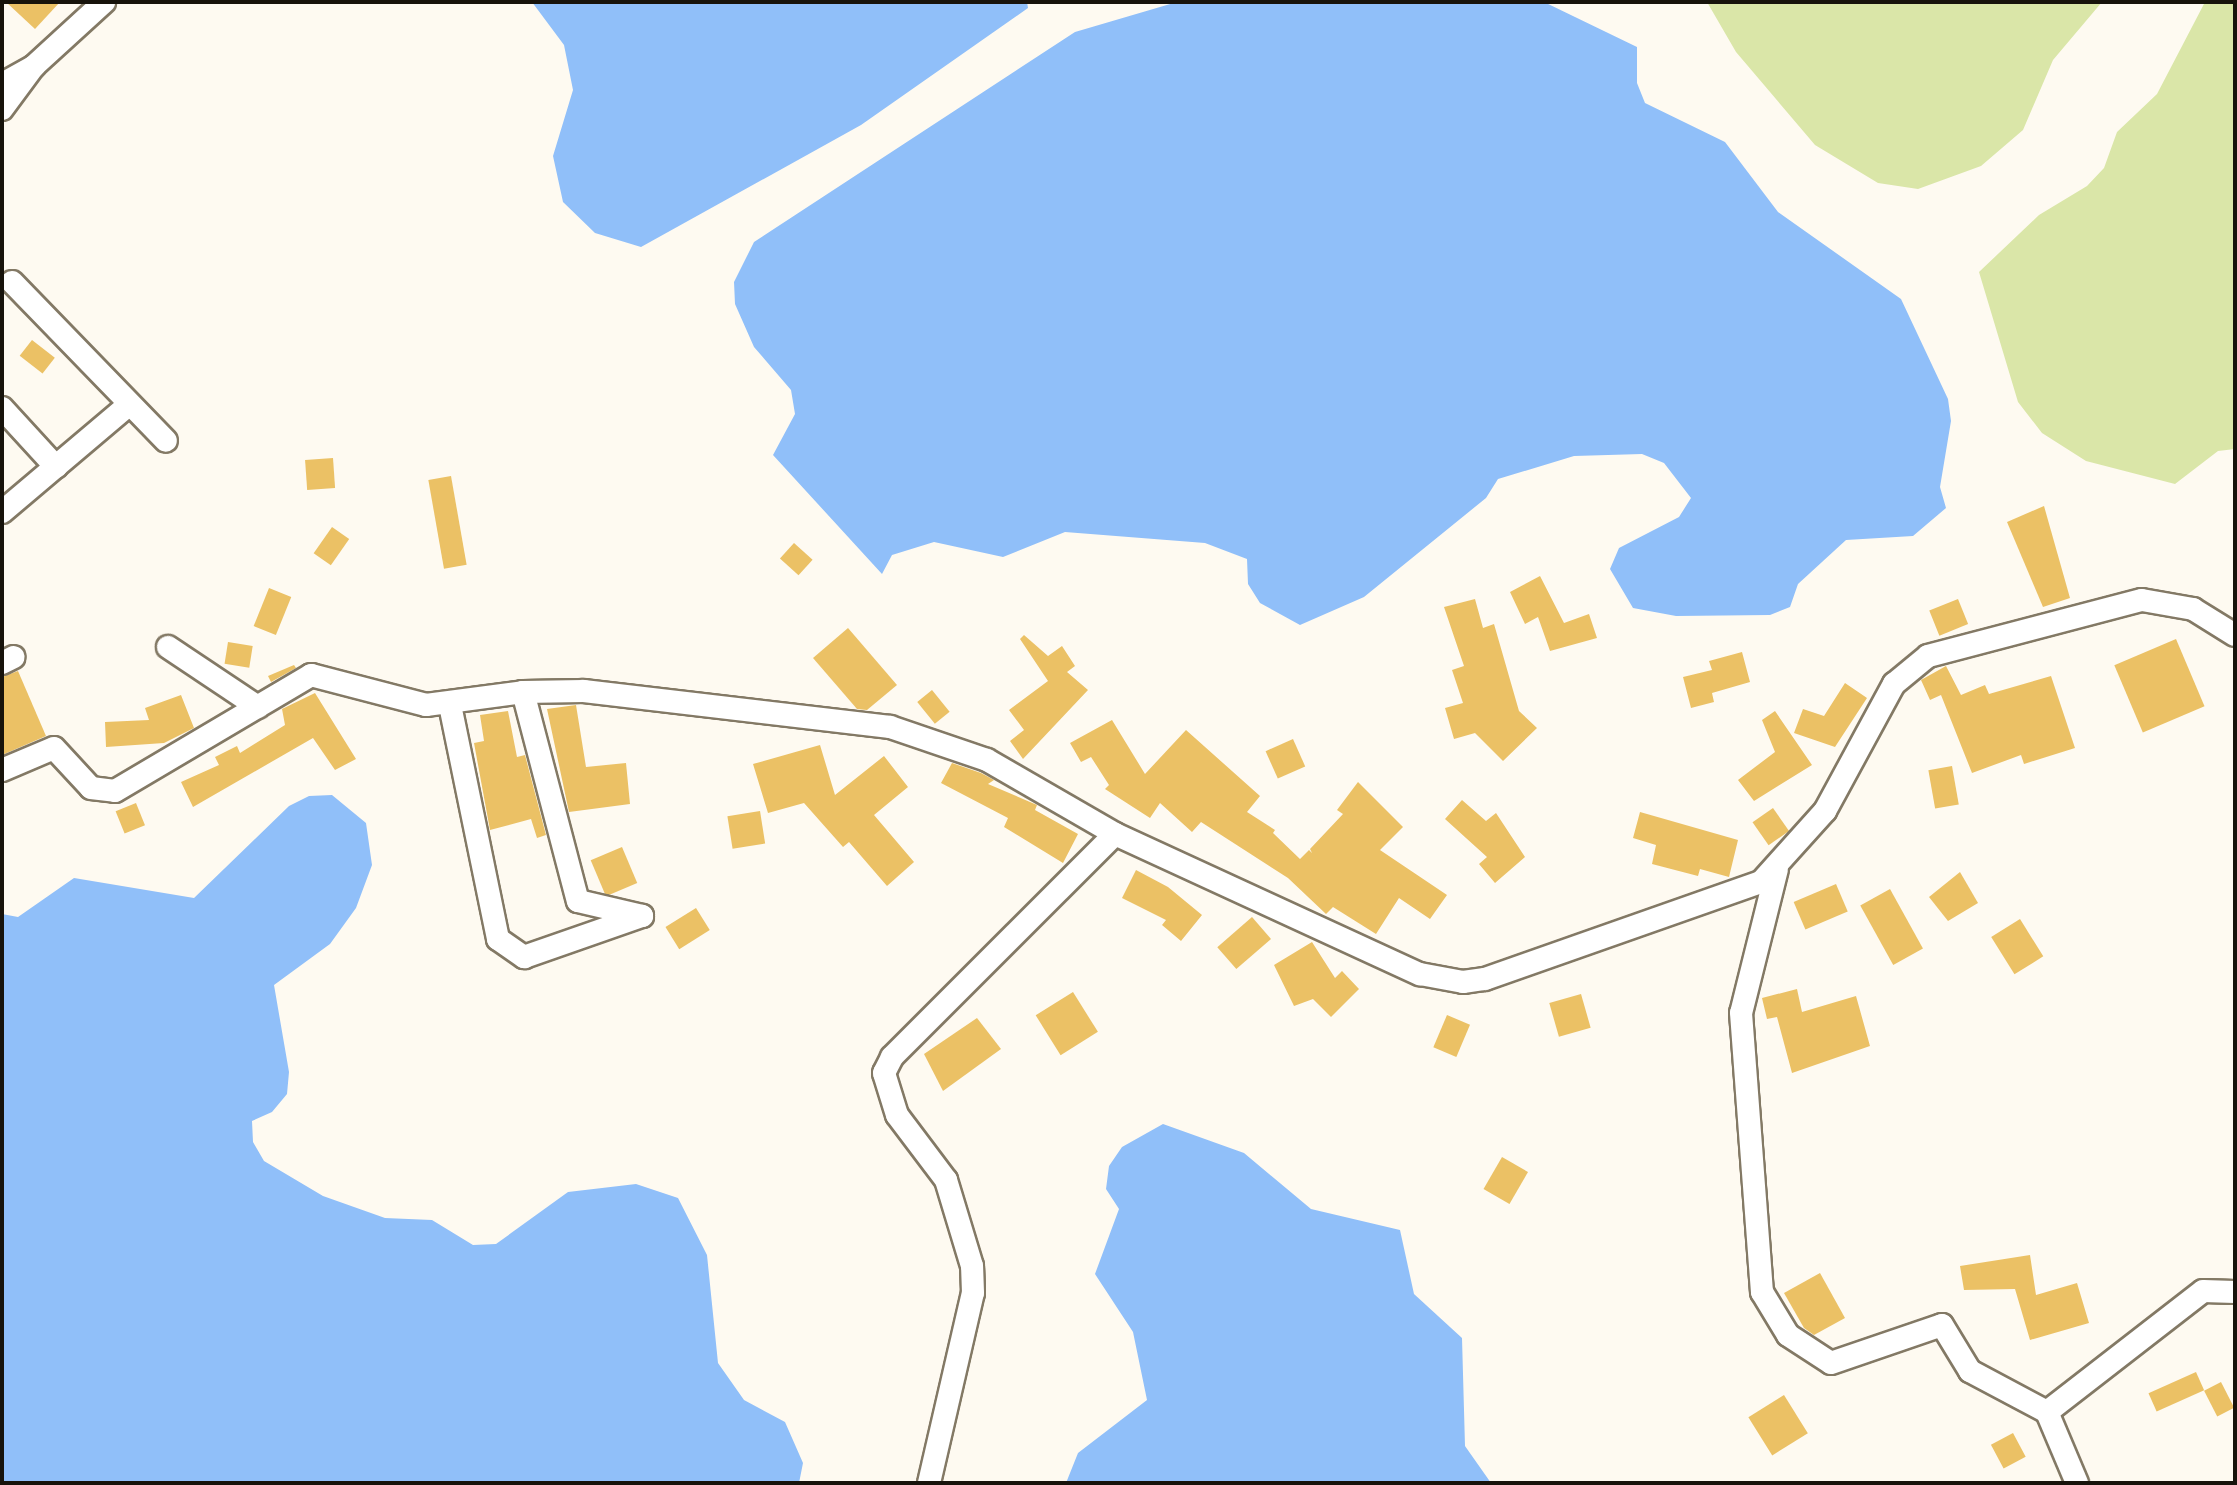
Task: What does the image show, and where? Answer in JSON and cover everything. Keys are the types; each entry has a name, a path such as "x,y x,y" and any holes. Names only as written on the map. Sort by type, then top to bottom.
{"street":[{"path":"2,84 34,66 104,2"},
{"path":"2,109 19,94 34,66"},
{"path":"5,281 166,441"},
{"path":"2,512 130,404"},
{"path":"2,408 56,467"},
{"path":"2,770 54,748 91,788 115,791 258,707 293,681 311,675 401,701 450,705 523,692 584,691 919,733 987,760 1115,834 1420,974 1463,982 1485,979 1738,894 1777,869 1825,811 1894,684 1928,656 2142,600 2193,609 2235,635"},
{"path":"168,647 258,707"},
{"path":"450,705 498,939 524,957 642,916 578,901 523,692"},
{"path":"929,1483 973,1293 972,1266 946,1180 897,1115 884,1073 892,1057 1115,834"},
{"path":"1777,869 1741,1013 1762,1292 1788,1335 1831,1363 1942,1325 1970,1371 2047,1412 2077,1483"},
{"path":"2047,1412 2203,1291 2235,1292"}],"green space":[{"path":"1707,2 2102,2 2053,60 2023,130 1981,166 1918,189 1878,183 1815,145 1736,52"},
{"path":"2205,2 2235,2 2235,449 2218,451 2175,484 2086,461 2042,433 2018,402 1979,272 2039,215 2087,186 2104,168 2117,132 2157,94"}],"water":[{"path":"532,2 1027,2 1028,8 861,125 641,247 595,233 563,202 553,156 573,90 564,45"},
{"path":"1177,2 1544,2 1637,47 1637,83 1645,103 1725,142 1778,212 1901,299 1948,399 1951,421 1940,487 1946,508 1913,536 1846,540 1798,584 1790,607 1770,615 1676,616 1633,608 1610,569 1619,548 1679,517 1691,498 1664,463 1642,454 1574,456 1498,479 1486,498 1364,597 1300,625 1260,603 1248,584 1247,559 1205,543 1065,532 1003,557 934,542 892,555 882,574 773,455 795,414 791,390 754,347 735,304 734,282 754,242 1075,32"},
{"path":"332,795 366,823 372,865 356,908 330,944 274,985 289,1072 287,1094 272,1112 252,1121 253,1142 264,1161 323,1196 385,1218 432,1220 473,1245 496,1244 568,1192 636,1184 678,1198 707,1255 718,1363 744,1400 785,1422 803,1463 799,1483 2,1483 2,914 18,917 74,878 194,898 289,806 309,796"},
{"path":"1163,1124 1244,1153 1311,1209 1400,1230 1414,1294 1462,1338 1465,1446 1491,1483 1066,1483 1078,1453 1147,1400 1133,1332 1095,1274 1119,1209 1106,1189 1109,1166 1122,1147"}],"building":[{"path":"6,2 60,2 35,29"},
{"path":"32,340 55,358 43,374 20,356"},
{"path":"333,458 335,488 307,490 305,460"},
{"path":"451,476 467,565 444,569 428,480"},
{"path":"2044,506 2070,598 2043,607 2007,522"},
{"path":"332,527 349,539 331,565 314,553"},
{"path":"794,543 813,560 799,575 780,559"},
{"path":"1540,576 1564,623 1589,614 1597,638 1550,651 1538,617 1525,624 1510,592"},
{"path":"269,588 291,597 276,635 254,626"},
{"path":"1475,599 1483,628 1494,624 1519,711 1537,728 1503,761 1475,733 1454,739 1445,708 1463,703 1452,670 1464,666 1444,607"},
{"path":"1958,599 1968,624 1939,636 1929,611"},
{"path":"848,628 897,685 867,710 857,709 813,658"},
{"path":"1024,635 1048,656 1062,646 1075,666 1067,672 1088,690 1023,759 1010,741 1024,730 1009,710 1048,681 1020,639"},
{"path":"2176,639 2205,706 2143,732 2114,665"},
{"path":"228,642 253,646 249,668 225,664"},
{"path":"1742,652 1750,682 1712,693 1714,702 1691,708 1683,677 1712,670 1709,661"},
{"path":"294,665 296,668 271,682 268,676"},
{"path":"1946,666 1961,695 1985,685 1989,694 2051,676 2075,748 2024,764 2021,755 1972,773 1941,695 1930,700 1921,680"},
{"path":"18,671 46,736 2,755 2,677"},
{"path":"1845,683 1867,698 1835,747 1794,733 1803,709 1824,716"},
{"path":"932,690 950,712 935,724 917,702"},
{"path":"315,693 356,759 335,770 313,738 193,807 181,782 219,765 215,757 237,746 240,753 285,725 282,709"},
{"path":"181,695 194,728 164,743 106,747 105,722 149,720 145,708"},
{"path":"576,705 586,767 626,763 630,804 569,812 547,709"},
{"path":"508,711 517,757 525,755 546,835 537,838 531,819 490,830 474,743 484,741 480,715"},
{"path":"1775,711 1812,765 1754,801 1738,780 1775,752 1762,720"},
{"path":"1112,720 1145,774 1186,730 1260,796 1247,812 1275,830 1273,833 1300,859 1309,850 1312,853 1310,849 1343,814 1337,810 1358,782 1403,827 1380,850 1447,895 1430,919 1399,898 1376,934 1333,907 1326,914 1288,878 1201,822 1192,832 1160,803 1150,818 1105,789 1109,785 1091,757 1081,762 1070,743"},
{"path":"1293,739 1305,766 1278,779 1266,751"},
{"path":"820,745 835,795 884,756 908,787 874,815 914,862 887,886 849,842 843,847 804,803 768,813 753,764"},
{"path":"952,763 994,780 988,784 1037,805 1035,810 1078,834 1063,863 1004,827 1008,818 941,783"},
{"path":"1952,766 1959,804 1935,809 1928,770"},
{"path":"1462,800 1486,821 1496,813 1525,857 1495,883 1479,864 1487,857 1445,819"},
{"path":"136,803 145,825 125,833 116,811"},
{"path":"1773,808 1789,831 1769,845 1753,822"},
{"path":"760,811 765,844 733,849 727,816"},
{"path":"1640,812 1738,840 1729,877 1700,869 1698,876 1652,864 1656,845 1633,838"},
{"path":"622,847 637,883 606,896 591,860"},
{"path":"1136,870 1168,887 1202,915 1181,941 1162,925 1166,920 1122,898"},
{"path":"1960,872 1978,903 1948,921 1929,897"},
{"path":"1836,884 1848,912 1805,930 1794,902"},
{"path":"1890,889 1923,948 1893,965 1860,905"},
{"path":"696,908 710,930 679,949 665,927"},
{"path":"1252,917 1271,939 1236,969 1217,947"},
{"path":"2020,919 2043,956 2014,974 1991,937"},
{"path":"1312,942 1335,978 1342,971 1359,989 1331,1017 1313,999 1294,1006 1274,965"},
{"path":"1797,989 1802,1012 1856,996 1870,1046 1792,1073 1777,1017 1767,1019 1762,998"},
{"path":"1073,992 1098,1032 1061,1055 1036,1015"},
{"path":"1581,994 1591,1028 1559,1037 1549,1003"},
{"path":"1447,1015 1470,1025 1456,1057 1433,1047"},
{"path":"977,1018 1001,1049 943,1091 924,1054"},
{"path":"1502,1157 1528,1172 1509,1204 1484,1189"},
{"path":"2030,1255 2036,1295 2077,1283 2089,1323 2030,1340 2015,1289 1964,1290 1960,1266"},
{"path":"1820,1273 1845,1318 1814,1335 1804,1328 1784,1293"},
{"path":"2196,1372 2204,1390 2157,1411 2148,1393"},
{"path":"2221,1382 2234,1408 2217,1416 2204,1391"},
{"path":"1784,1395 1808,1433 1772,1455 1748,1417"},
{"path":"2013,1433 2026,1457 2004,1469 1991,1445"}]}
